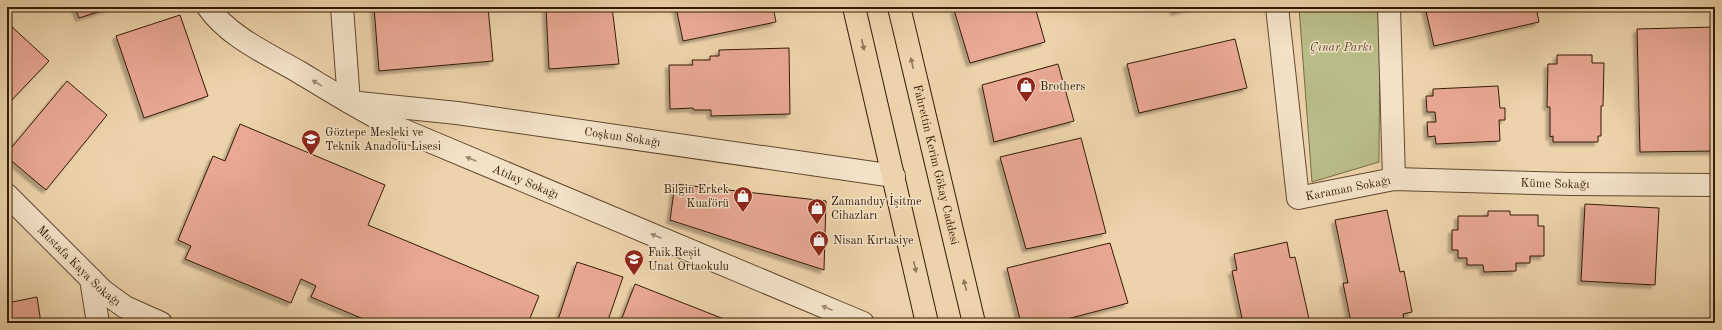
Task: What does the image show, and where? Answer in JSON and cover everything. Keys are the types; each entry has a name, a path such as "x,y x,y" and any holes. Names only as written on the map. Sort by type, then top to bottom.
{"main road":[{"path":"854,7 927,323"},
{"name":"Fahrettin Kerim Gökay Caddesi","path":"898,7 974,323"}],"street":[{"name":"Atılay Sokağı","path":"208,7 219,20 244,40 391,125 863,323"},
{"path":"342,7 349,102"},
{"name":"Karaman Sokağı","path":"1277,7 1298,198 1394,179 1389,7"},
{"name":"Coşkun Sokağı","path":"349,102 457,113 894,176"},
{"name":"Küme Sokağı","path":"1394,179 1571,184 1715,185"},
{"name":"Mustafa Kaya Sokağı","path":"7,195 103,291 125,307 162,323"},
{"path":"91,279 98,323"}],"green space":[{"name":"Çınar Parkı","path":"1299,7 1380,7 1379,162 1312,182"}],"building":[{"path":"75,7 113,7 79,18"},
{"path":"374,7 488,7 493,61 379,71"},
{"path":"546,7 612,7 619,64 549,69"},
{"path":"676,7 773,7 776,22 683,41"},
{"path":"964,7 1035,7 1045,42 970,63 954,10"},
{"path":"1173,7 1194,7 1174,12"},
{"path":"1425,7 1536,7 1539,22 1434,46"},
{"path":"180,15 208,96 144,118 116,36"},
{"path":"10,25 49,61 7,105 7,28"},
{"path":"1715,27 1715,151 1640,152 1637,29"},
{"path":"1235,39 1247,88 1139,113 1127,64"},
{"path":"789,48 790,114 711,116 711,110 694,110 693,108 670,109 669,65 693,65 692,60 710,60 710,56 719,56 719,50"},
{"path":"1557,55 1592,55 1592,63 1604,63 1603,106 1601,106 1601,136 1598,136 1598,142 1553,142 1553,136 1550,137 1550,107 1547,107 1548,64 1557,64"},
{"path":"1058,64 1074,121 994,142 982,85"},
{"path":"67,81 107,115 46,190 7,157 7,153"},
{"path":"1498,86 1500,108 1505,108 1505,120 1499,120 1500,141 1436,144 1435,136 1428,137 1427,122 1436,122 1435,112 1427,112 1426,96 1433,96 1433,89"},
{"path":"240,124 385,185 368,225 539,296 528,323 373,323 311,297 316,286 301,279 291,303 185,259 191,246 178,240 213,156 225,161"},
{"path":"1081,138 1106,233 1026,249 1000,157"},
{"path":"675,184 826,201 824,270 670,220"},
{"path":"1585,204 1659,208 1655,285 1581,281"},
{"path":"1387,210 1400,272 1404,271 1412,312 1403,314 1404,320 1387,323 1359,323 1359,321 1351,322 1343,283 1348,283 1335,220"},
{"path":"1488,211 1510,211 1510,215 1538,215 1538,226 1544,226 1544,256 1530,256 1530,263 1516,263 1516,271 1484,272 1483,265 1467,265 1467,258 1458,258 1458,250 1452,250 1452,230 1458,230 1458,216 1488,216"},
{"path":"1287,242 1290,258 1295,257 1310,323 1243,323 1232,271 1237,270 1234,254"},
{"path":"1110,243 1128,303 1052,323 1021,323 1007,268"},
{"path":"577,262 623,277 607,323 557,323"},
{"path":"635,284 734,323 620,323"},
{"path":"37,297 41,323 7,323 7,303"}],"place":[{"name":"Brothers","path":"1026,103"},
{"name":"Göztepe Mesleki ve Teknik Anadolu Lisesi","path":"311,156"},
{"name":"Bilgin Erkek Kuaförü","path":"743,213"},
{"name":"Zamanduy İşitme Cihazları","path":"817,225"},
{"name":"Nisan Kırtasiye","path":"819,257"},
{"name":"Faik Reşit Unat Ortaokulu","path":"634,276"}]}
